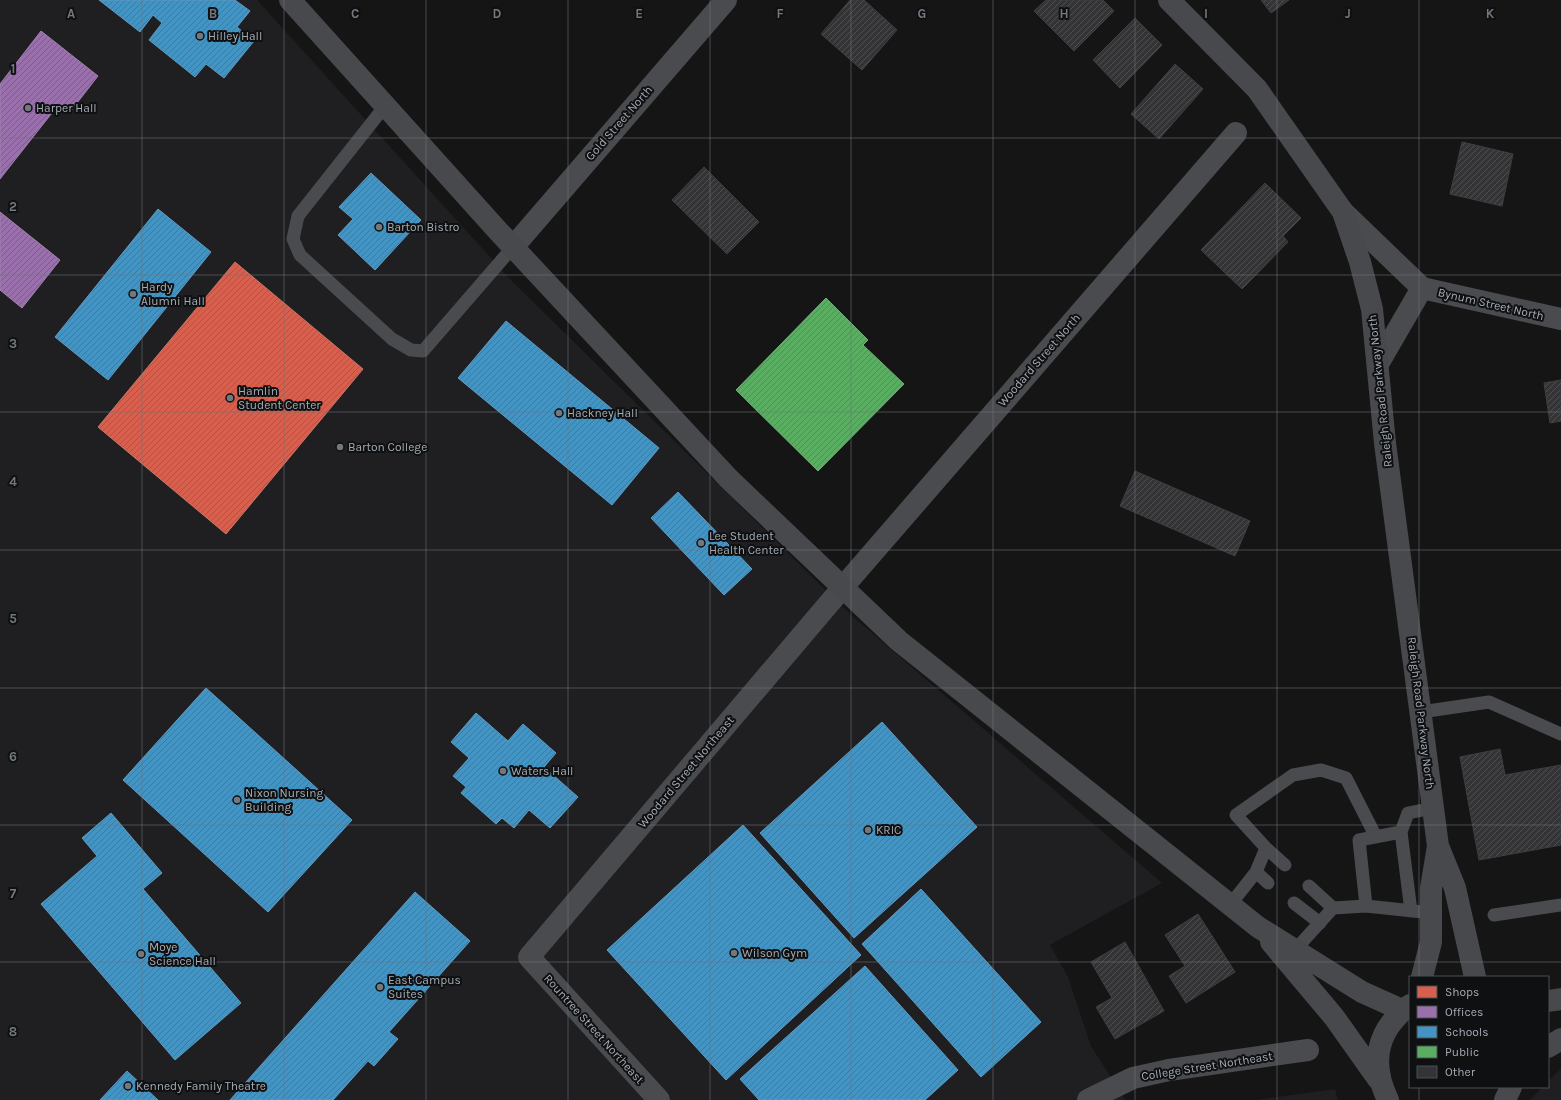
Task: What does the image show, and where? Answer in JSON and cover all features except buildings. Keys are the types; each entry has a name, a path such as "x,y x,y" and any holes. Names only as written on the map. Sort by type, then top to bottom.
{"street":[{"path":"290,0 513,247 729,479 899,641 1258,928 1362,992 1406,1008"},
{"name":"Gold Street North","path":"513,247 726,0"},
{"name":"Raleigh Road Parkway North","path":"1169,0 1257,89 1343,212 1360,262 1372,309 1384,443 1438,846 1455,888 1475,976"},
{"name":"Woodard Street North","path":"843,587 1236,133"},
{"name":"Bynum Street North","path":"1343,212 1422,288 1561,320"},
{"name":"Bynum Street North","path":"1378,364 1422,288"},
{"name":"Woodard Street Northeast","path":"529,958 843,587"},
{"name":"Raleigh Road Parkway North","path":"1422,976 1431,942 1421,912 1431,888 1438,846"},
{"path":"1258,928 1334,1017 1378,1078 1388,1100"},
{"name":"Rountree Street Northeast","path":"529,958 659,1100"},
{"path":"1549,1001 1561,999"},
{"path":"1378,1078 1378,1055 1384,1033 1397,1014 1406,1008"},
{"path":"1549,1046 1561,1039"},
{"name":"College Street Northeast","path":"1088,1100 1133,1078 1169,1070 1308,1050"},
{"path":"1505,1100 1511,1088"}],"lane":[{"path":"385,106 298,216 293,239 300,255 392,339 411,350 424,351 513,247"},
{"path":"1421,712 1489,702 1561,734"},
{"path":"1285,865 1266,848 1236,815 1293,775 1321,770 1346,778 1376,837"},
{"path":"1295,950 1333,908 1366,906 1421,912 1401,832 1408,813 1433,808"},
{"path":"1366,906 1359,840 1401,832"},
{"path":"1230,905 1256,872 1266,848"},
{"path":"1256,872 1268,883"},
{"path":"1309,886 1333,908"},
{"path":"1294,903 1320,923"},
{"path":"1494,915 1561,905"}],"shaded area":[{"name":"Barton College","path":"0,0 257,0 510,279 850,614 1162,883 1050,945 1068,977 1091,1046 1125,1100 0,1100"},
{"path":"1561,1069 1561,1100 1530,1100 1542,1088 1549,1088 1549,1080"},
{"path":"1335,1089 1338,1100 1256,1100"}],"place":[{"name":"Hilley Hall","path":"200,36"},
{"name":"Harper Hall","path":"28,108"},
{"name":"Barton Bistro","path":"379,227"},
{"name":"Hardy Alumni Hall","path":"133,294"},
{"name":"Hamlin Student Center","path":"230,398"},
{"name":"Hackney Hall","path":"559,413"},
{"name":"Barton College","path":"340,447"},
{"name":"Lee Student Health Center","path":"701,543"},
{"name":"Waters Hall","path":"503,771"},
{"name":"Nixon Nursing Building","path":"237,800"},
{"name":"KRIC","path":"868,830"},
{"name":"Wilson Gym","path":"734,953"},
{"name":"Moye Science Hall","path":"141,954"},
{"name":"East Campus Suites","path":"380,987"},
{"name":"Kennedy Family Theatre","path":"128,1086"}]}
